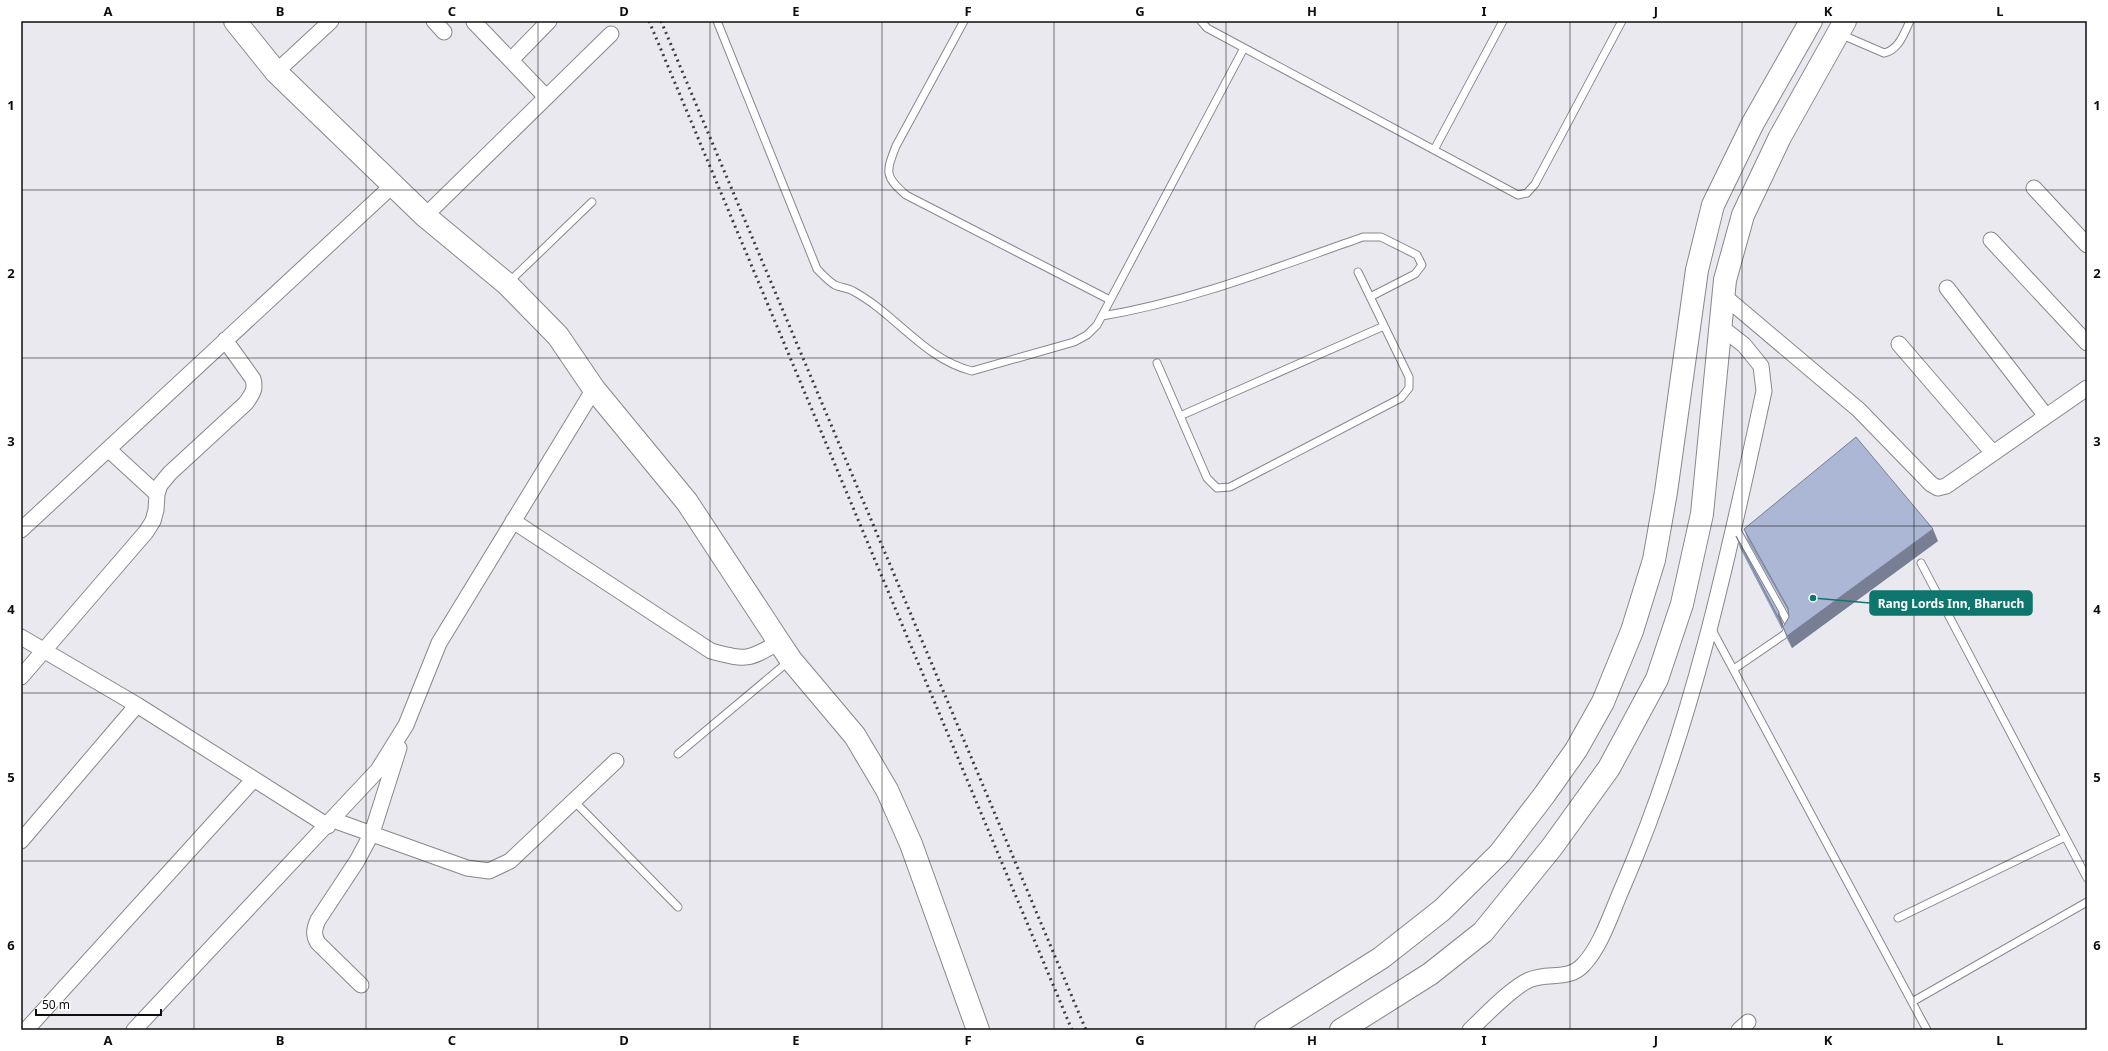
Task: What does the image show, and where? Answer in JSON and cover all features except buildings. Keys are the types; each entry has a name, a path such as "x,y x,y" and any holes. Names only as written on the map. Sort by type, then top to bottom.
{"main road":[{"path":"235,21 276,72 425,216 507,284 558,336 594,389 687,502 785,651 855,736 887,790 911,844 978,1030"},
{"path":"1266,1030 1381,958 1442,910 1500,853 1576,750 1603,702 1632,631 1654,560 1666,492 1697,270 1713,205 1753,123 1811,21"},
{"path":"1342,1030 1430,974 1483,932 1552,847 1610,768 1657,679 1682,604 1702,514 1725,280 1743,215 1780,137 1841,27"}],"street":[{"path":"276,72 331,21"},
{"path":"511,60 549,21"},
{"path":"474,22 546,97"},
{"path":"425,216 611,34"},
{"path":"21,530 393,185"},
{"path":"2034,188 2087,245"},
{"path":"1991,240 2087,343"},
{"path":"1947,288 2046,416"},
{"path":"1724,296 1859,410 1930,484 1938,488 1946,486 2087,388"},
{"path":"1470,1030 1520,986 1529,980 1544,976 1567,975 1574,972 1589,958 1601,937 1644,838 1684,717 1719,596 1764,392 1761,366 1744,345 1721,327"},
{"path":"21,678 146,532 155,515 157,494 160,485 170,473 246,403 253,394 255,386 253,379 225,340"},
{"path":"1899,344 1993,453"},
{"path":"361,985 318,944 314,936 314,929 318,920 357,861 372,834 406,725 439,642 594,389"},
{"path":"108,449 157,494"},
{"path":"513,521 712,651 738,658 754,657 785,651"},
{"path":"21,637 137,705 254,779 330,823 372,834 467,868 489,871 510,861 616,761"},
{"path":"21,841 137,705"},
{"path":"134,1030 330,823 378,770 406,725"},
{"path":"26,1030 254,779"}],"lane":[{"path":"716,21 812,260 817,269 830,282 853,291 939,358 955,367 972,371 1074,342 1087,335 1097,325 1244,48"},
{"path":"964,21 896,146 889,166 891,182 906,195 1110,300"},
{"path":"1201,21 1207,28 1518,195 1527,193 1535,184 1622,21"},
{"path":"1434,150 1503,21"},
{"path":"1841,27 1884,53 1897,46 1910,21"},
{"path":"507,284 592,202"},
{"path":"1102,316 1145,309 1198,295 1363,237 1380,237 1417,255 1422,266 1415,274 1370,297"},
{"path":"1157,363 1206,478 1217,488 1230,487 1401,398 1409,388 1409,377 1358,272"},
{"path":"1180,416 1384,326"},
{"path":"1734,669 1785,634 1789,627 1788,622 1735,527"},
{"path":"1921,563 2087,878"},
{"path":"1710,626 1927,1030"},
{"path":"678,754 785,651"},
{"path":"574,801 678,907"},
{"path":"1898,918 2065,837"},
{"path":"1912,1002 2087,902"}],"railway":[{"path":"649,21 1072,1030"},
{"path":"661,21 1086,1030"}],"place":[{"name":"Rang Lords Inn, Bharuch","path":"1813,598"}]}
